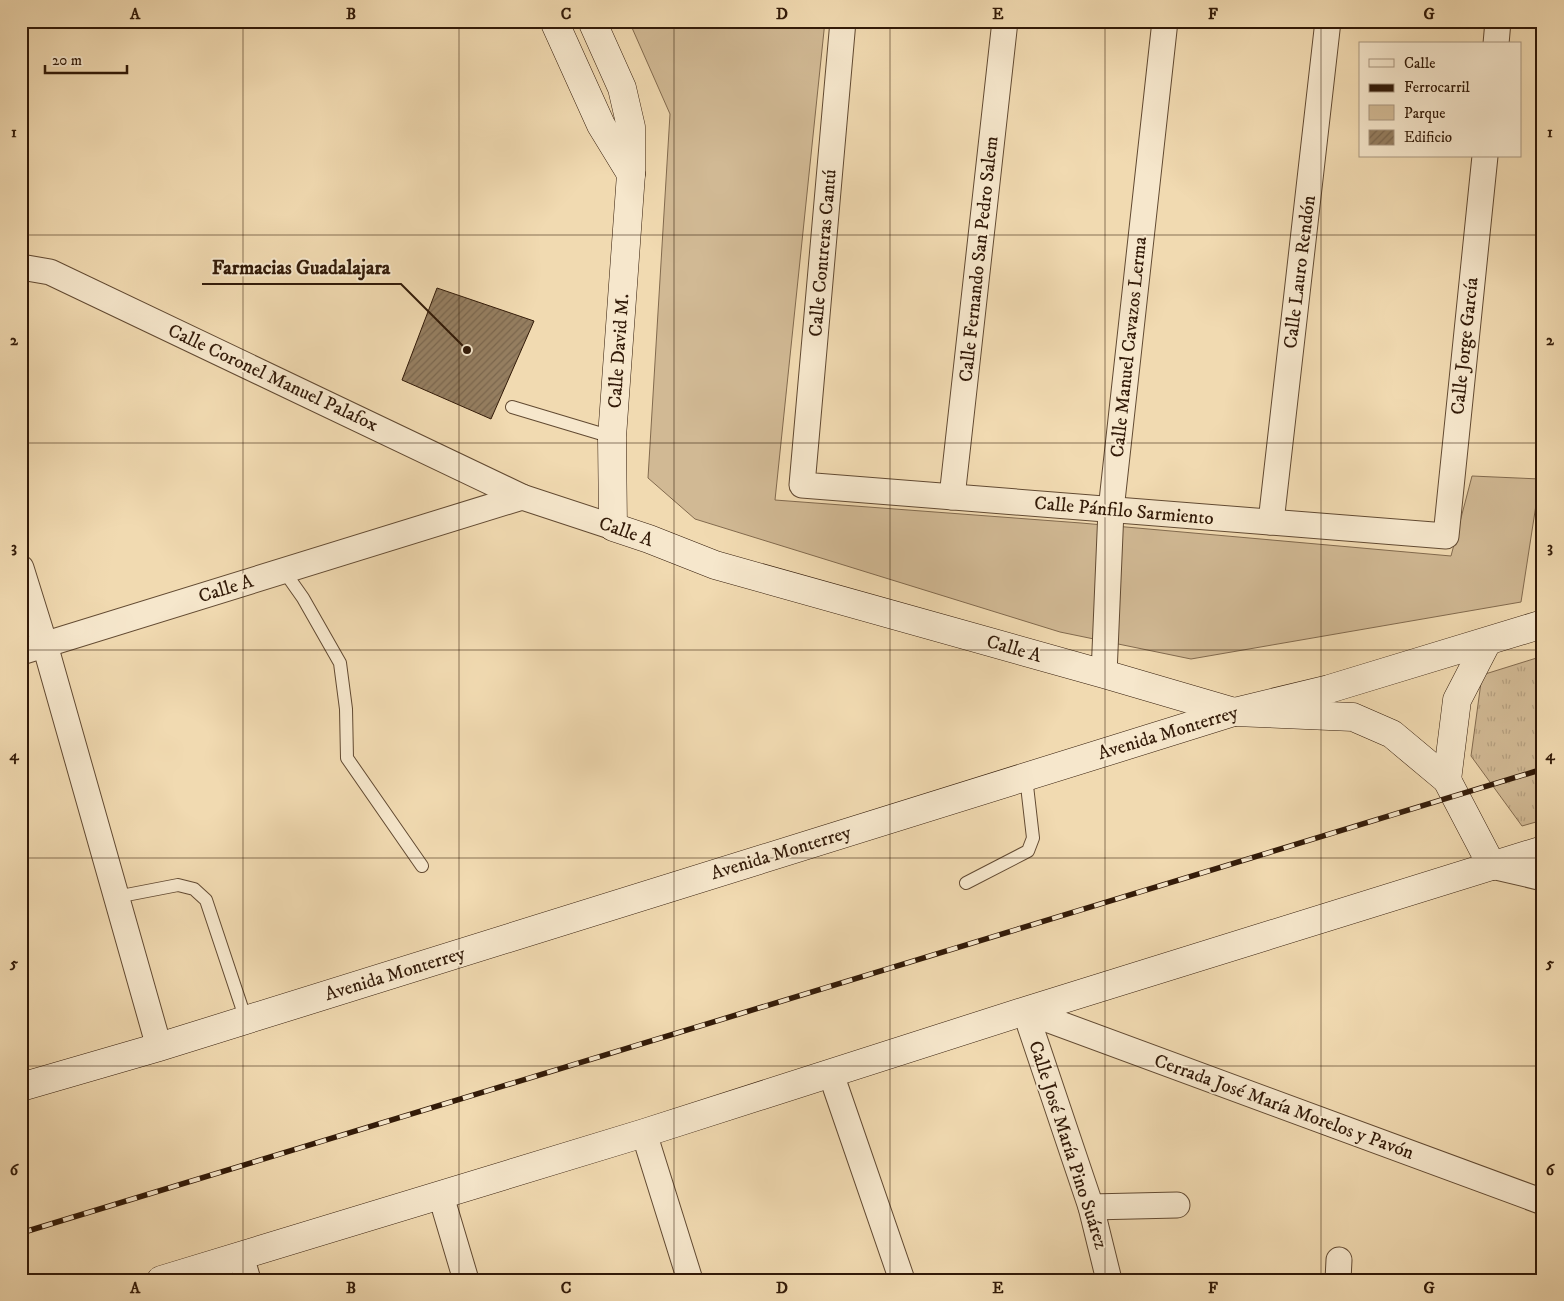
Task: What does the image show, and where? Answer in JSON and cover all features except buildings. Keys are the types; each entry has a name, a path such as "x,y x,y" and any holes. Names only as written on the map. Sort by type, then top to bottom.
{"main road":[{"path":"554,21 600,125 631,174"},
{"name":"Calle David M.","path":"592,21 622,88 631,127 631,174 612,437 612,527"},
{"name":"Calle A","path":"612,527 649,539 715,565 1234,712"},
{"name":"Avenida Monterrey","path":"21,1087 159,1047 1234,712 1329,689 1543,624"},
{"path":"1447,780 1457,700 1487,642"},
{"path":"1234,712 1353,717 1392,734 1447,780 1492,866"},
{"path":"161,1280 244,1268 441,1196 1025,1011 1543,850"}],"street":[{"name":"Calle Contreras Cantú","path":"802,485 843,21"},
{"name":"Calle Fernando San Pedro Salem","path":"952,497 1005,21"},
{"name":"Calle Manuel Cavazos Lerma","path":"1104,674 1111,510 1165,21"},
{"name":"Calle Lauro Rendón","path":"1271,522 1328,21"},
{"path":"1496,42 1498,21"},
{"name":"Calle Jorge García","path":"1446,536 1484,158"},
{"name":"Calle Coronel Manuel Palafox","path":"21,267 50,272 522,497"},
{"name":"Calle Pánfilo Sarmiento","path":"802,485 1446,536"},
{"name":"Calle A","path":"21,652 522,497 612,527"},
{"path":"21,568 45,645 159,1047"},
{"path":"1492,866 1543,878"},
{"name":"Cerrada José María Morelos y Pavón","path":"1025,1011 1541,1196"},
{"name":"Calle José María Pino Suárez","path":"1025,1011 1091,1207 1109,1280"},
{"path":"831,1074 902,1280"},
{"path":"644,1133 690,1280"},
{"path":"441,1196 466,1280"},
{"path":"1091,1207 1177,1205"}],"lane":[{"path":"512,407 612,437"},
{"path":"284,571 303,598 340,663 346,709 347,758 422,866"},
{"path":"966,883 1028,852 1033,838 1026,777"},
{"path":"116,898 178,885 194,889 206,900 246,1020"}],"green space":[{"path":"629,21 825,21 775,500 1081,523 1451,556 1472,476 1540,479 1521,602 1191,659 1060,632 695,519 648,478 670,114"},
{"path":"1543,656 1543,820 1522,826 1471,756 1482,675"}],"railway":[{"path":"21,1233 1543,769"}],"place":[{"name":"Farmacias Guadalajara","path":"467,350"}]}
